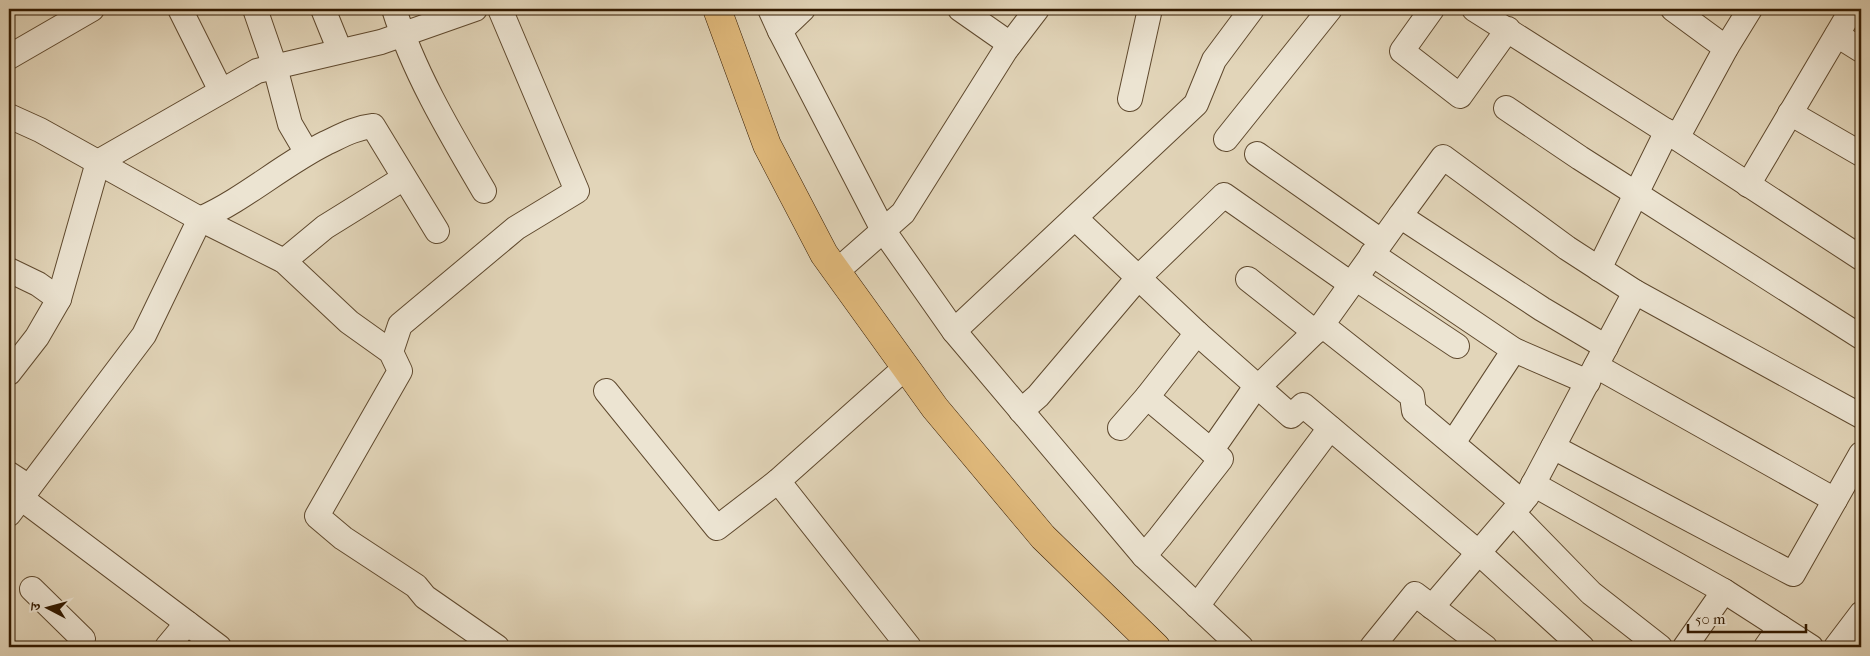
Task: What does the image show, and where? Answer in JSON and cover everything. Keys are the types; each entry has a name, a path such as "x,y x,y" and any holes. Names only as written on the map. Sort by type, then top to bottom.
{"main road":[{"path":"717,9 767,145 824,254 935,408 1043,538 1156,647"}],"street":[{"path":"9,57 92,9"},
{"path":"180,9 221,91"},
{"path":"255,9 290,124 307,153"},
{"path":"323,9 340,51"},
{"path":"394,9 402,34 445,124 484,190"},
{"path":"10,370 37,337 59,299 98,162 257,71 381,42 474,9"},
{"path":"391,352 400,325 516,228 576,191 500,9"},
{"path":"770,9 883,230 954,331 1144,556 1241,647"},
{"path":"780,31 803,9"},
{"path":"960,9 1010,44"},
{"path":"837,271 903,213 1010,44 1036,9"},
{"path":"1130,99 1150,9"},
{"path":"954,331 1196,104 1214,60 1252,9"},
{"path":"1226,140 1330,9"},
{"path":"1432,9 1402,51 1460,96 1508,29"},
{"path":"1474,9 1508,29 1861,258"},
{"path":"1673,9 1726,48"},
{"path":"1599,269 1636,194 1750,9"},
{"path":"1748,184 1852,9"},
{"path":"1837,35 1861,50"},
{"path":"1506,108 1636,194 1861,336"},
{"path":"1790,114 1861,154"},
{"path":"9,116 40,130 200,219 284,261 349,322 391,352 400,372 317,516 343,538 416,586 425,597 497,647"},
{"path":"20,499 144,334 200,219 222,210 307,153 357,128 373,126 437,231"},
{"path":"1257,154 1514,350 1596,365"},
{"path":"1211,451 1250,395 1318,328 1443,157 1567,248 1635,292 1861,416"},
{"path":"284,261 325,227 404,178"},
{"path":"1021,411 1038,396 1138,278 1224,196 1353,281 1457,346"},
{"path":"1400,216 1542,309 1596,365 1835,500"},
{"path":"1075,218 1197,333 1291,416 1303,404 1479,552 1582,647"},
{"path":"9,270 38,284 59,299"},
{"path":"1248,279 1412,396 1414,411 1523,499 1724,592 1811,647"},
{"path":"1432,607 1523,499 1635,292"},
{"path":"1120,428 1148,397 1197,333"},
{"path":"1453,444 1514,350"},
{"path":"606,392 717,528 778,481 906,367"},
{"path":"1144,556 1221,459 1148,397"},
{"path":"1197,606 1330,428"},
{"path":"1553,446 1793,574 1861,454"},
{"path":"9,474 20,499 220,647"},
{"path":"778,481 909,647"},
{"path":"1523,499 1591,594 1660,647"},
{"path":"32,589 83,639 78,647"},
{"path":"1685,647 1724,592"},
{"path":"1372,647 1415,594 1485,647"},
{"path":"1846,644 1861,614"},
{"path":"167,647 187,623"},
{"path":"1766,647 1780,627"}]}
